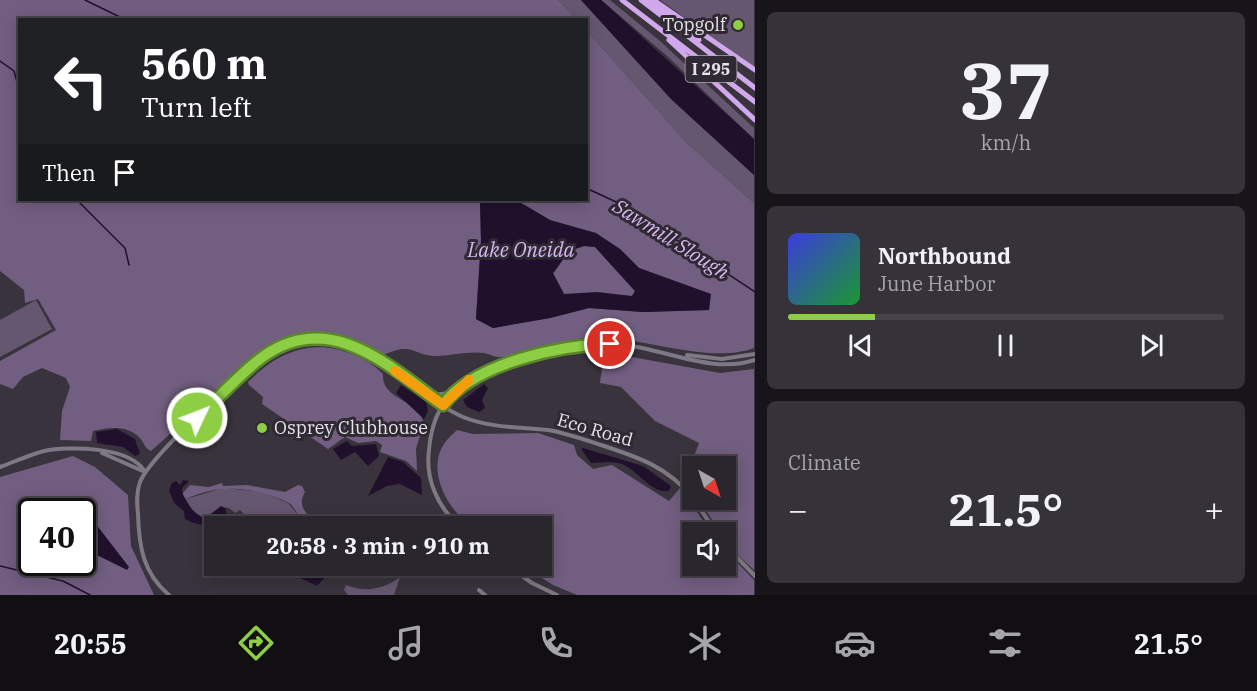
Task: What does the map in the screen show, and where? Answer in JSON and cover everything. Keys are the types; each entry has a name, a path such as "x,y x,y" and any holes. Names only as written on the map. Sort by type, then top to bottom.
{"highway":[{"name":"I 295","path":"622,0 754,102"},
{"name":"I 295","path":"641,0 754,86"},
{"name":"I 295","path":"648,0 754,86"},
{"path":"654,0 754,70"},
{"path":"667,36 675,47 754,120"}],"street":[{"name":"Eco Road","path":"145,472 186,428 254,364 273,350 292,342 329,338 348,342 443,405 470,419 562,432 633,455 668,473 682,487"},
{"path":"451,516 437,498 428,471 431,432 443,405 469,380 487,371 576,346 610,344 724,364 754,360"},
{"path":"668,353 722,359 754,354"},
{"path":"430,395 453,393"},
{"path":"0,467 43,451 62,448 94,450 145,472 137,498 141,551 148,572 169,595"},
{"path":"736,557 754,576"},
{"path":"522,576 557,595"},
{"path":"479,590 485,595"}],"shaded area":[{"path":"0,0 558,0 575,18 18,18 18,201 480,201 481,241 476,319 493,328 550,318 589,308 643,312 709,310 710,294 639,268 620,249 550,220 518,201 588,201 588,32 687,143 754,203 754,348 737,352 699,352 618,339 587,337 502,357 478,353 438,356 407,349 392,351 381,356 356,340 342,336 315,333 301,335 272,343 151,451 134,433 117,428 93,431 91,441 60,440 62,411 70,387 66,378 42,368 23,377 13,389 0,384 0,361 56,330 38,299 25,303 24,290 0,271"},
{"path":"558,0 581,0 671,99 754,175 754,203 687,143 588,32 588,18 575,18"},
{"path":"601,0 610,0 660,41 754,128 754,139 666,55"},
{"path":"660,0 754,0 754,68"},
{"path":"584,246 595,247 635,291 632,296 564,294 553,274 569,251"},
{"path":"36,300 52,329 0,357 0,320"},
{"path":"323,347 348,352 370,363 383,374 386,387 419,413 424,422 416,449 417,471 406,461 380,452 382,445 376,441 358,443 345,437 328,449 262,404 263,397 249,385 248,382 256,374 282,356 301,349"},
{"path":"604,352 720,373 754,369 754,570 736,552 736,522 713,522 706,510 736,510 736,456 694,456 699,443 655,421 621,387 600,383"},
{"path":"457,430 473,434 538,433 574,445 577,455 593,469 612,465 669,501 680,488 682,510 696,510 704,522 682,522 682,576 736,576 736,561 754,580 754,595 577,595 553,585 539,576 552,576 552,516 460,516 442,489 437,466 439,455 448,438"},
{"path":"73,456 95,467 128,495 131,546 154,595 0,595 0,477"},
{"path":"222,483 223,486 247,485 285,492 298,485 302,486 305,492 302,502 309,516 299,516 289,503 251,490 225,489 186,499 182,494 190,485 209,487"},
{"path":"223,488 263,492 288,503 299,516 246,516 240,510 235,513 231,509 223,508 203,518 194,513 186,499"},
{"path":"400,577 394,595 348,595 344,590 346,585 361,589 381,587"}],"water":[{"path":"581,0 601,0 754,139 754,175 671,99"},
{"name":"Lake Oneida","path":"480,201 518,201 550,220 596,233 620,249 639,268 711,294 709,310 643,312 589,308 550,318 493,328 476,319 481,241","holes":["584,246 595,247 635,291 632,296 597,292 564,294 553,273 569,251"]},
{"path":"484,384 488,388 482,400 485,408 479,412 467,407 463,400"},
{"path":"401,385 426,402 428,411 424,419 396,393"},
{"path":"117,429 135,439 140,454 135,456 123,447 97,443 96,432"},
{"path":"347,441 352,446 376,444 379,456 368,466 355,452 341,460 333,449"},
{"path":"581,449 643,466 671,486 669,491 651,486 630,468 620,463 591,463"},
{"path":"388,457 403,462 421,478 422,495 400,484 387,486 368,496"},
{"path":"183,480 189,481 182,488 183,493 187,503 204,518 204,524 185,519 184,511 174,503 169,490 172,483 176,481 180,485"},
{"path":"221,506 225,508 227,516 208,516"},
{"path":"96,524 129,567 127,570 96,554"},
{"path":"296,576 326,576 317,586"}],"waterway":[{"name":"Sawmill Slough","path":"85,0 122,18"},
{"path":"0,61 14,71 18,86"},
{"name":"Sawmill Slough","path":"588,189 627,207 755,292"},
{"path":"78,201 125,248 129,265"},
{"path":"0,566 63,581 90,595"}],"slow traffic":[{"path":"395,371 443,405 469,380"}],"place":[{"name":"Topgolf","path":"738,25"},
{"name":"Osprey Clubhouse","path":"262,428"}],"route":[{"path":"197,418 264,356 292,342 329,338 348,342 373,356 443,405 464,384 487,371 555,350 610,344"}]}
